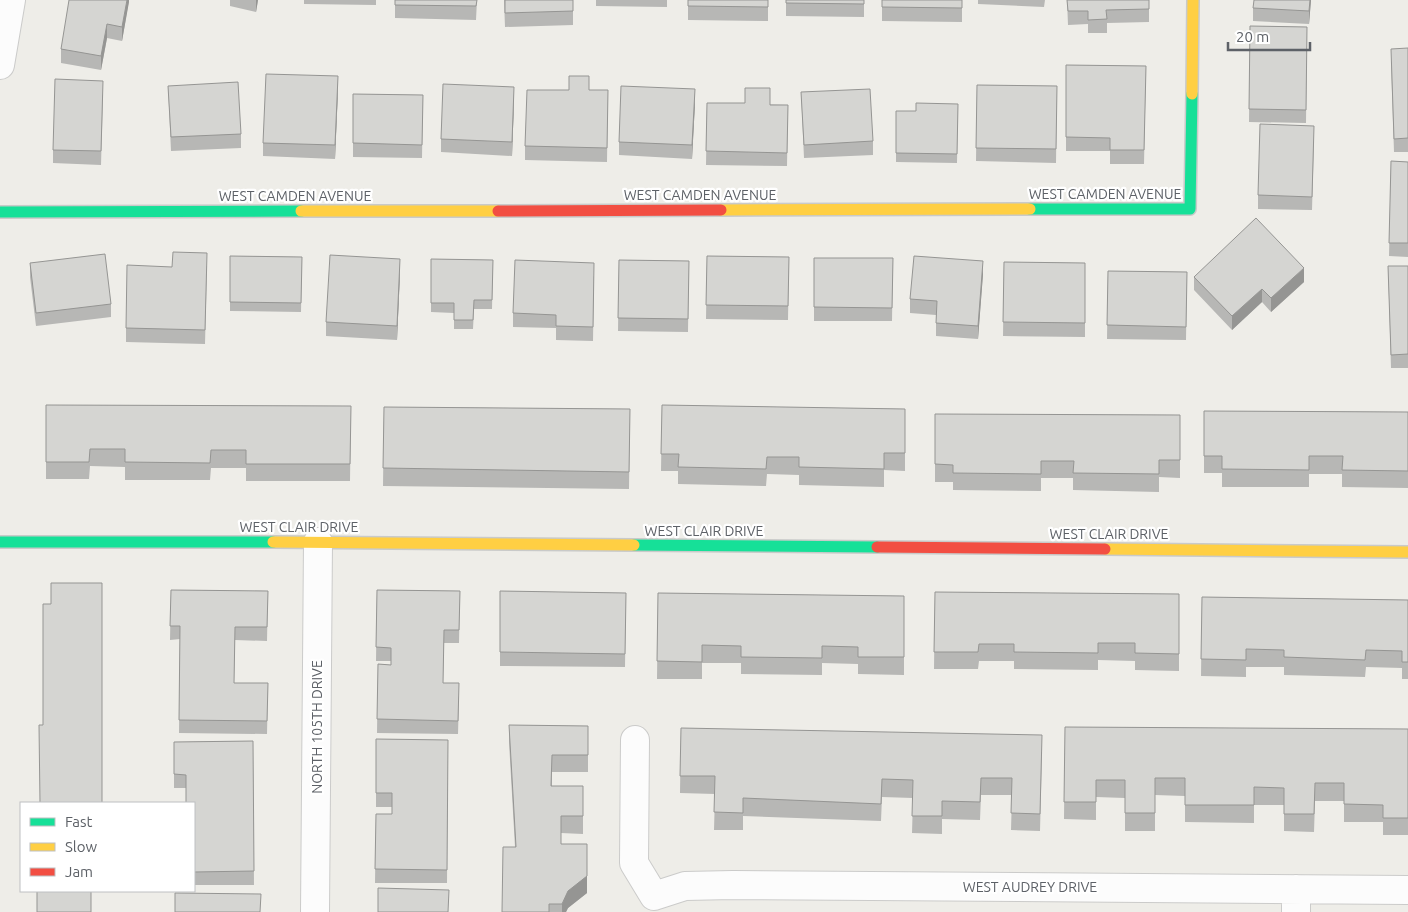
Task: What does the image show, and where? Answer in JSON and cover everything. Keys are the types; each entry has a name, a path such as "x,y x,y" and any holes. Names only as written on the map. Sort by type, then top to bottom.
{"street":[{"path":"0,65 11,0"},
{"name":"WEST CAMDEN AVENUE","path":"0,212 1190,209 1193,0"},
{"name":"WEST CLAIR DRIVE","path":"0,542 318,542 1408,552"},
{"name":"NORTH 105TH DRIVE","path":"315,912 318,542"},
{"path":"635,740 634,863 651,904"},
{"name":"WEST AUDREY DRIVE","path":"651,904 685,886 733,885 1296,901 1408,890"}],"building":[{"path":"69,0 127,0 122,27 107,24 101,56 61,49"},
{"path":"395,0 477,0 476,6 395,5"},
{"path":"505,0 573,0 573,11 505,13"},
{"path":"688,0 768,0 768,7 688,6"},
{"path":"786,0 864,0 864,4 786,3"},
{"path":"882,0 962,0 962,8 882,7"},
{"path":"1067,0 1149,0 1149,9 1106,10 1107,19 1088,20 1088,11 1068,11"},
{"path":"1254,0 1310,0 1309,11 1253,8"},
{"path":"1250,26 1307,27 1306,110 1249,109"},
{"path":"1408,48 1408,138 1394,139 1391,49"},
{"path":"1066,65 1146,66 1144,150 1110,150 1110,138 1066,137"},
{"path":"266,74 338,76 335,145 263,143"},
{"path":"569,76 589,76 589,90 608,90 607,148 525,146 527,90 569,90"},
{"path":"55,79 103,81 101,151 53,150"},
{"path":"238,82 241,134 171,137 168,86"},
{"path":"443,84 514,87 512,142 441,139"},
{"path":"977,85 1057,86 1056,149 976,148"},
{"path":"621,86 695,89 692,145 619,142"},
{"path":"745,88 770,88 770,105 788,105 787,153 706,151 707,103 745,103"},
{"path":"870,89 873,141 804,145 801,92"},
{"path":"353,94 423,95 422,145 353,143"},
{"path":"916,103 958,104 957,154 896,153 896,111 916,111"},
{"path":"1260,124 1314,126 1312,197 1258,195"},
{"path":"1391,161 1408,162 1408,243 1389,243"},
{"path":"1256,218 1304,268 1271,298 1262,289 1232,316 1194,277"},
{"path":"173,252 207,253 205,330 126,328 127,265 172,267"},
{"path":"105,254 111,304 36,313 30,263"},
{"path":"330,255 400,259 397,326 326,322"},
{"path":"230,256 302,257 301,303 230,302"},
{"path":"707,256 789,257 788,306 706,305"},
{"path":"914,256 983,261 978,326 936,323 937,301 910,299"},
{"path":"814,258 893,258 892,308 814,307"},
{"path":"431,259 493,260 492,300 474,300 473,320 454,320 454,303 431,303"},
{"path":"515,260 594,263 593,327 556,326 556,315 513,313"},
{"path":"619,260 689,261 688,319 618,318"},
{"path":"1004,262 1085,263 1085,323 1003,322"},
{"path":"1388,266 1408,266 1408,354 1391,355"},
{"path":"1108,271 1187,272 1186,327 1107,325"},
{"path":"46,405 351,406 350,464 246,464 246,450 211,450 210,463 125,462 125,449 90,449 89,462 46,462"},
{"path":"662,405 905,409 905,453 884,453 884,469 799,467 799,457 767,457 766,469 678,467 679,454 661,454"},
{"path":"384,407 630,409 629,472 383,468"},
{"path":"1204,411 1408,412 1408,471 1342,470 1343,456 1309,456 1309,470 1222,469 1222,456 1204,456"},
{"path":"935,414 1180,415 1180,460 1159,460 1159,474 1073,473 1074,461 1041,461 1041,474 953,473 953,465 935,464"},
{"path":"51,583 102,583 102,802 40,802 39,725 43,725 43,604 51,604"},
{"path":"171,590 268,591 267,627 235,627 234,683 268,683 267,721 179,720 180,626 170,626"},
{"path":"377,590 460,591 459,630 444,630 443,683 459,683 458,721 377,719 378,664 391,665 391,648 376,647"},
{"path":"500,591 626,593 625,654 500,652"},
{"path":"935,592 1179,594 1179,654 1135,653 1135,643 1098,643 1098,653 1014,652 1014,644 979,644 978,652 934,652"},
{"path":"658,593 904,596 904,657 858,657 858,647 822,646 822,658 741,657 741,646 702,645 702,662 657,661"},
{"path":"1202,597 1408,600 1408,662 1402,662 1402,651 1366,650 1365,660 1284,657 1284,650 1246,649 1246,660 1201,659"},
{"path":"509,725 588,726 588,755 552,755 551,786 583,786 583,816 561,816 561,844 587,844 587,876 568,891 562,904 549,904 549,912 502,912 503,847 516,847"},
{"path":"1065,727 1408,729 1408,818 1383,818 1383,805 1344,804 1344,783 1315,783 1314,814 1284,814 1284,788 1254,787 1254,805 1185,805 1185,778 1155,778 1155,813 1125,813 1125,780 1096,780 1096,802 1064,802"},
{"path":"681,728 1042,735 1040,814 1011,813 1012,778 981,778 980,802 942,801 942,816 912,816 913,780 882,779 881,804 743,798 743,813 714,812 715,776 680,776"},
{"path":"376,739 448,740 447,870 375,869 376,814 392,814 392,793 376,793"},
{"path":"253,741 254,871 195,872 195,802 186,802 186,775 174,774 174,742"},
{"path":"378,888 449,890 448,912 378,912"},
{"path":"37,892 91,892 91,912 37,912"},
{"path":"175,893 261,894 260,912 175,912"}],"traffic: fast":[{"path":"1030,209 1190,209 1192,94"},
{"path":"0,212 301,211"},
{"path":"0,542 273,542"},
{"path":"634,545 877,547"}],"traffic: slow":[{"path":"1192,94 1193,0"},
{"path":"721,210 1030,209"},
{"path":"301,211 498,211"},
{"path":"273,542 634,545"},
{"path":"1105,549 1408,552"}],"traffic: jam":[{"path":"498,211 721,210"},
{"path":"877,547 1105,549"}]}
